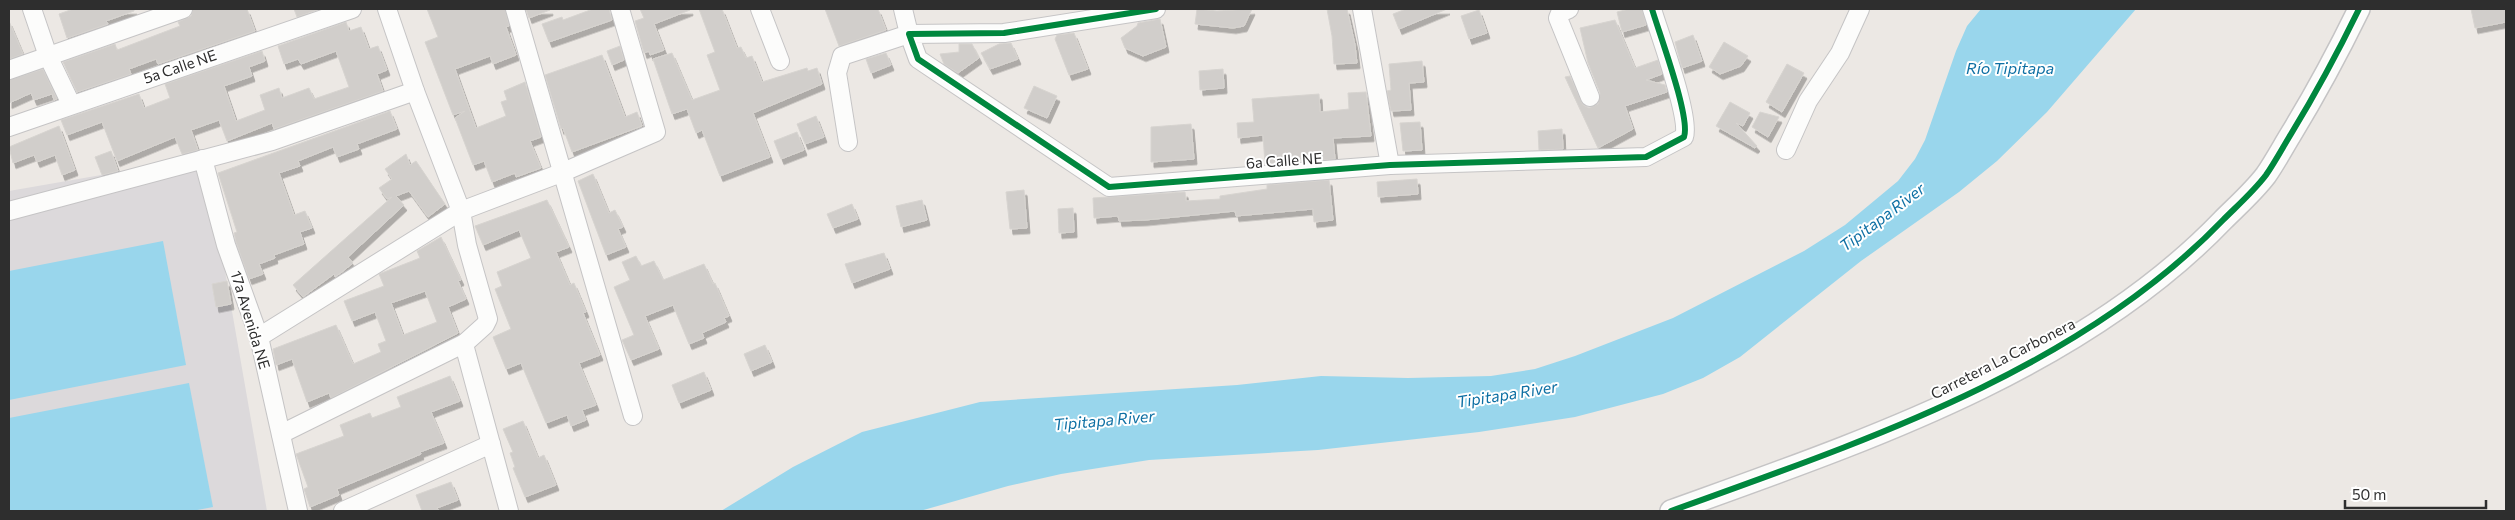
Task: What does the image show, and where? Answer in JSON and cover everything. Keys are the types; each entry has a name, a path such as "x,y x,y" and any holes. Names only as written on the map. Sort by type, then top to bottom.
{"street":[{"path":"32,9 48,56 71,104"},
{"path":"9,70 183,9"},
{"name":"5a Calle NE","path":"9,127 71,104 352,9"},
{"path":"281,434 465,343 485,325 488,319 467,245 460,211 415,91 387,9"},
{"path":"516,9 561,173 633,416"},
{"path":"259,337 460,211 561,173 656,132 620,9"},
{"path":"760,9 780,61"},
{"name":"6a Calle NE","path":"903,9 918,59 1109,187 1390,165 1646,157 1684,137 1686,131 1682,109 1652,9"},
{"path":"848,142 837,73 842,56 909,34 1004,33 1156,9"},
{"path":"1362,9 1390,165"},
{"path":"1570,9 1560,13 1558,18 1590,97"},
{"path":"1786,150 1808,101 1840,53 1860,9"},
{"name":"Carretera La Carbonera","path":"1671,511 1861,442 2061,346 2130,302 2200,244 2265,176 2326,78 2359,9"},
{"path":"9,211 272,141 415,91"},
{"name":"17a Avenida NE","path":"203,159 226,245 259,337 298,511"},
{"path":"465,343 509,511"},
{"path":"343,511 491,444"}],"shaded area":[{"path":"205,157 267,511 9,511 9,191"}],"water":[{"name":"Río Tipitapa","path":"1981,9 2136,9 2047,112 1997,161 1959,192 1861,261 1740,357 1703,378 1663,394 1575,417 1479,432 1318,450 1149,460 1061,474 1008,486 920,511 721,511 793,467 862,432 980,402 1237,385 1321,376 1408,378 1491,376 1535,369 1575,356 1673,318 1804,251 1845,225 1898,181 1915,159 1925,140 1956,51 1967,26"},
{"path":"163,241 186,365 9,400 9,271"},
{"path":"189,383 213,507 192,511 9,511 9,418"}],"building":[{"path":"73,9 134,9 134,11 106,21 108,24 67,38 59,14"},
{"path":"193,9 247,9 255,31 158,64 156,59 129,69 131,74 77,92 63,62 115,44 117,50 180,26 178,22 191,16"},
{"path":"294,9 320,9 297,17"},
{"path":"427,9 505,9 509,26 506,27 516,55 493,64 490,56 455,69 476,128 506,116 501,102 507,100 504,91 525,82 541,137 530,141 541,168 516,177 515,173 492,182 484,161 473,165 455,118 465,111 453,115 425,42 438,37"},
{"path":"526,9 550,9 550,10 529,18"},
{"path":"593,9 609,9 612,20 549,42 542,24 562,17 563,20"},
{"path":"640,9 690,10 654,24 664,50 650,55 649,51 644,53 635,21 644,18"},
{"path":"699,9 722,9 737,48 741,47 746,58 752,56 762,82 807,68 808,71 817,68 822,84 753,113 770,157 720,176 702,130 696,133 687,109 672,114 653,59 672,53 692,100 720,90 707,55 715,52"},
{"path":"825,9 878,9 886,30 839,46"},
{"path":"1197,9 1217,11 1252,9 1244,26 1233,28 1195,24"},
{"path":"1327,9 1347,9 1357,63 1334,64 1332,36"},
{"path":"1406,9 1447,9 1399,29 1393,14"},
{"path":"1629,9 1642,9 1646,25 1622,32 1617,12"},
{"path":"2471,9 2506,9 2506,22 2475,28"},
{"path":"1479,10 1487,33 1469,39 1461,16"},
{"path":"1160,19 1166,47 1143,56 1125,48 1121,38 1137,26 1138,23"},
{"path":"1615,20 1635,68 1658,60 1662,74 1646,80 1665,85 1667,92 1625,106 1633,129 1598,148 1565,77 1570,76 1583,105 1589,108 1598,104 1600,93 1588,63 1580,28"},
{"path":"9,21 23,54 9,59"},
{"path":"346,22 349,31 361,27 369,49 378,46 387,70 377,74 383,91 274,129 272,123 227,141 219,120 191,130 198,150 182,154 175,137 117,161 102,122 67,135 61,120 139,94 144,108 170,98 165,84 262,51 265,61 249,67 252,76 224,86 236,121 265,110 260,95 279,88 282,98 309,88 314,99 349,87 336,51 301,64 298,59 284,64 278,46"},
{"path":"1074,33 1088,69 1069,75 1055,39 1057,35"},
{"path":"1693,35 1702,61 1682,68 1675,42"},
{"path":"1724,42 1748,56 1741,66 1720,74 1709,67"},
{"path":"1011,43 1018,59 990,69 981,53 999,44"},
{"path":"959,44 972,44 979,58 958,73 944,64 940,54 959,52"},
{"path":"620,46 624,60 612,65 607,51"},
{"path":"886,53 891,65 871,73 866,59"},
{"path":"602,55 625,117 637,112 642,126 572,152 563,128 561,129 545,75"},
{"path":"1422,61 1424,82 1409,83 1411,110 1391,111 1387,91 1391,90 1389,64"},
{"path":"1787,64 1804,73 1782,112 1766,102"},
{"path":"43,69 57,99 54,100 52,94 34,100 31,93 9,103 9,80"},
{"path":"1223,69 1224,88 1200,90 1199,71"},
{"path":"1034,86 1057,96 1047,118 1024,108"},
{"path":"1366,92 1371,136 1333,138 1335,159 1265,164 1263,135 1238,138 1237,123 1254,122 1252,99 1319,94 1320,112 1349,109 1348,93"},
{"path":"1730,102 1750,113 1743,126 1736,123 1757,146 1755,148 1716,126"},
{"path":"390,111 397,129 357,144 359,149 337,157 333,147 298,161 300,166 279,173 294,215 305,211 312,228 300,232 304,244 274,255 275,258 259,264 263,274 249,279 236,242 234,233 237,232 218,173"},
{"path":"1760,112 1779,117 1768,137 1752,127"},
{"path":"816,116 824,137 805,144 797,124"},
{"path":"1420,122 1422,150 1403,151 1400,123"},
{"path":"1191,124 1194,159 1151,162 1151,127"},
{"path":"59,126 75,170 62,175 55,155 37,162 34,155 13,163 9,147"},
{"path":"1562,129 1563,149 1539,150 1538,131"},
{"path":"797,132 804,150 781,159 774,141"},
{"path":"111,151 118,171 102,175 95,157"},
{"path":"406,154 410,165 416,161 445,204 428,217 409,191 396,196 404,205 348,257 353,263 335,277 334,274 303,297 293,285 392,197 387,199 379,188 392,179 385,169"},
{"path":"593,174 609,213 615,210 623,227 618,229 626,247 606,255 578,181"},
{"path":"1417,179 1418,194 1378,197 1377,182"},
{"path":"1329,180 1333,220 1314,222 1313,209 1236,216 1235,211 1145,220 1119,221 1118,216 1094,218 1093,198 1185,192 1186,201 1220,199 1220,196 1267,189 1267,185"},
{"path":"1024,190 1027,228 1010,229 1006,192"},
{"path":"547,200 569,247 556,252 570,285 574,283 586,312 583,313 600,355 579,363 596,405 582,410 586,420 571,426 567,415 546,423 521,363 506,369 493,337 511,329 495,289 502,286 497,272 531,258 519,230 483,245 475,226"},
{"path":"922,200 927,220 901,227 896,206"},
{"path":"852,204 858,219 833,228 827,214"},
{"path":"1073,208 1074,232 1059,233 1058,209"},
{"path":"441,237 461,280 458,281 466,299 448,307 458,333 331,398 329,393 307,402 292,359 276,365 273,349 336,325 353,364 381,352 378,344 386,341 375,312 352,321 344,301 384,286 379,274 420,258 417,251","holes":["425,291 437,322 403,335 391,303"]},
{"path":"884,253 890,269 852,283 845,264"},
{"path":"636,256 641,266 654,261 663,280 704,264 713,284 715,283 729,316 724,318 726,322 702,333 704,338 689,344 673,305 645,316 659,349 631,360 622,340 634,335 614,287 630,280 622,262"},
{"path":"227,281 231,304 216,307 212,284"},
{"path":"765,345 772,362 751,371 744,354"},
{"path":"704,372 711,390 679,403 672,385"},
{"path":"450,376 460,401 431,412 444,443 337,489 339,495 310,507 304,489 308,487 296,454 344,436 340,425 370,413 372,418 401,407 397,397"},
{"path":"523,421 538,458 544,455 556,485 525,497 513,468 515,467 510,453 513,452 503,429"},
{"path":"451,482 458,500 437,508 439,511 422,511 416,495"}],"cycle path":[{"path":"1156,9 1004,33 909,34 918,59 1109,187 1390,165 1646,157 1684,137 1685,127 1679,94 1652,9"},
{"path":"1671,511 1818,458 1965,396 2035,360 2103,319 2166,273 2251,193 2266,175 2335,57 2359,9"}],"water label":[{"name":"Tipitapa River","path":"1882,217"},
{"name":"Tipitapa River","path":"1507,394"},
{"name":"Tipitapa River","path":"1104,420"}]}
